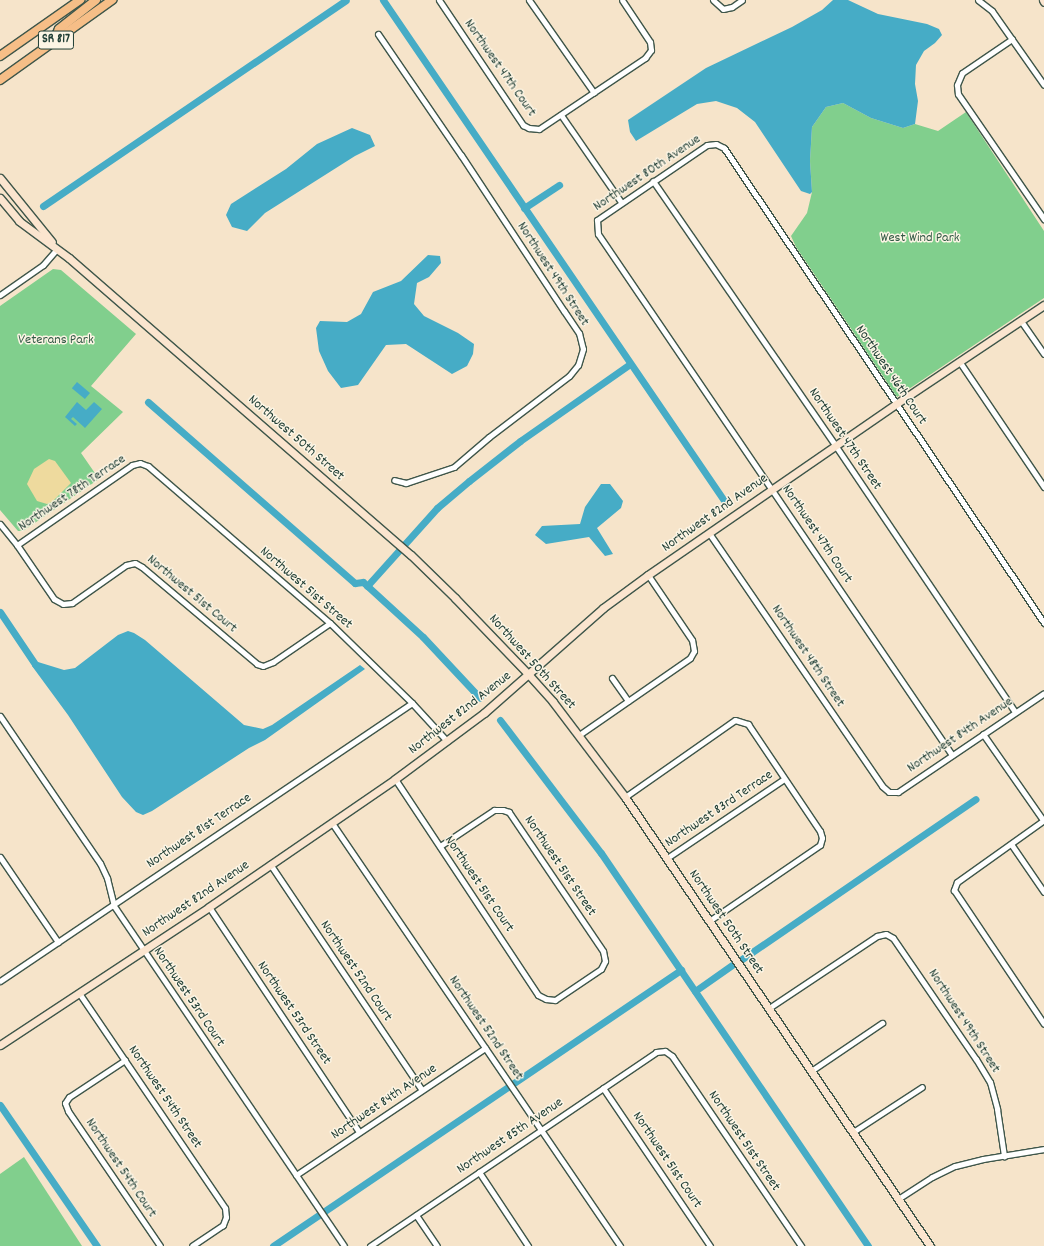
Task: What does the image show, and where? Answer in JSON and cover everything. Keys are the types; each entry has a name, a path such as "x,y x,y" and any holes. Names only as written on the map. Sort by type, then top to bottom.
{"main road":[{"name":"SR 817","path":"0,56 80,0"},
{"path":"53,42 59,29 96,0"},
{"name":"SR 817","path":"0,80 112,0"}],"street":[{"name":"Northwest 47th Court","path":"439,0 523,125 529,128 539,129 561,115"},
{"path":"529,0 594,93"},
{"path":"621,202 561,115 645,58 651,50 650,42 622,0"},
{"path":"713,0 723,9 732,7 742,0"},
{"path":"978,0 992,11 1044,85"},
{"name":"Northwest 49th Street","path":"378,34 461,155 579,333 583,349 578,365 569,376 489,437 454,467 406,483 394,480"},
{"path":"1012,39 962,73 957,85 958,94 1044,220"},
{"name":"Northwest 80th Avenue","path":"596,226 597,220 621,202 707,144 716,144"},
{"name":"Northwest 46th Court","path":"716,144 724,148 1044,623"},
{"path":"0,178 57,249 43,265 0,295"},
{"name":"Northwest 47th Street","path":"653,181 835,446 1014,712"},
{"name":"Northwest 50th Street","path":"0,198 19,221 57,249 396,541 455,598 529,675 626,797 930,1246"},
{"name":"Northwest 47th Court","path":"596,226 598,234 773,489 952,755"},
{"name":"Northwest 82nd Avenue","path":"0,1045 208,907 395,779 447,742 529,675 603,608 648,575 959,361 1044,305"},
{"path":"1021,321 1044,354"},
{"path":"959,361 1044,487"},
{"name":"Northwest 78th Terrace","path":"17,545 132,465 140,464"},
{"name":"Northwest 51st Street","path":"140,464 148,466 330,623 412,703 447,742"},
{"path":"0,524 17,545"},
{"name":"Northwest 48th Street","path":"709,532 882,786 889,792"},
{"name":"Northwest 51st Court","path":"17,545 54,599 63,604 72,603 126,565 135,563 142,566 257,664 263,666 273,662 330,623"},
{"path":"578,735 690,658 694,651 692,640 648,575"},
{"path":"612,678 628,701"},
{"name":"Northwest 84th Avenue","path":"889,792 898,792 1044,693"},
{"name":"Northwest 81st Terrace","path":"0,981 114,906 124,896 412,703"},
{"name":"Northwest 53rd Court","path":"0,716 100,863 107,878 114,906 344,1246"},
{"path":"626,797 735,720 743,721 748,724 820,831 822,838 820,845 709,921"},
{"path":"983,734 1044,820 957,882 954,890 1044,1024"},
{"name":"Northwest 51st Court","path":"395,779 538,995 546,999"},
{"name":"Northwest 83rd Terrace","path":"667,858 784,779"},
{"name":"Northwest 51st Street","path":"440,846 494,810 509,812 598,944 602,951 604,961 601,969 554,1000 546,999"},
{"name":"Northwest 52nd Street","path":"332,823 620,1246"},
{"path":"1011,844 1044,892"},
{"path":"0,857 58,942"},
{"name":"Northwest 52nd Court","path":"270,864 422,1090"},
{"name":"Northwest 53rd Street","path":"208,907 359,1132"},
{"name":"Northwest 49th Street","path":"769,1008 877,936 886,934 893,938 976,1059 990,1082 997,1109 1004,1156"},
{"name":"Northwest 54th Street","path":"79,993 225,1208 226,1217 223,1225 192,1246"},
{"path":"811,1071 882,1023"},
{"name":"Northwest 84th Avenue","path":"296,1176 485,1048"},
{"name":"Northwest 51st Street","path":"665,1051 672,1056 802,1246"},
{"name":"Northwest 85th Avenue","path":"370,1246 656,1052 665,1051"},
{"name":"Northwest 54th Court","path":"125,1060 69,1097 65,1103 68,1111 160,1246"},
{"path":"853,1132 922,1087"},
{"name":"Northwest 51st Court","path":"603,1088 710,1246"},
{"path":"898,1198 932,1177 955,1166 983,1159 1044,1150"},
{"path":"479,1172 528,1246"},
{"path":"416,1215 437,1246"}],"green space":[{"name":"West Wind Park","path":"843,103 871,118 903,128 915,124 938,131 966,112 1044,231 1044,298 897,397 796,247 791,236 807,213 812,192 810,161 812,127 826,107"},
{"name":"Veterans Park","path":"53,269 61,270 136,334 91,386 123,412 81,453 99,479 23,531 18,531 0,510 0,306"},
{"path":"24,1157 82,1246 0,1246 0,1174"}],"sand":[{"path":"49,459 55,461 71,483 52,502 47,504 37,501 27,484 34,469"}],"water":[{"path":"833,0 848,0 878,14 927,24 939,29 942,35 935,43 924,51 916,65 915,84 918,101 915,124 903,128 871,118 843,103 826,107 812,127 810,161 812,192 810,194 801,191 755,122 737,108 716,101 697,104 636,141 630,132 628,120 706,68 792,27 822,10"},
{"path":"352,128 370,135 375,146 355,156 265,213 247,231 232,227 226,215 231,204 286,169 317,144"},
{"path":"428,255 440,256 441,263 429,277 417,283 414,304 424,316 458,333 474,344 473,354 467,366 452,374 406,344 386,345 358,385 341,388 328,371 319,351 316,328 320,321 347,322 361,314 373,292 401,281"},
{"path":"77,382 90,393 85,399 72,388"},
{"path":"77,402 86,410 94,402 102,409 85,428 73,417 71,419 77,424 75,426 65,417"},
{"path":"601,484 610,484 623,501 621,508 597,528 613,554 605,556 589,537 546,544 535,535 542,526 580,524 585,507"},
{"path":"128,631 145,640 244,725 263,729 272,725 360,665 365,669 265,740 249,748 152,811 143,815 136,812 122,797 68,715 32,666 38,662 64,670 75,668 118,635"}],"waterway":[{"path":"43,206 346,0"},
{"path":"383,0 725,502"},
{"path":"524,208 559,185"},
{"path":"367,586 437,508 520,441 630,364"},
{"path":"148,402 355,583 363,582 423,637 480,698"},
{"path":"0,612 35,664"},
{"path":"500,720 601,853 868,1246"},
{"path":"742,959 976,799"},
{"path":"695,991 732,965"},
{"path":"273,1246 681,970"},
{"path":"0,1105 97,1246"}]}
